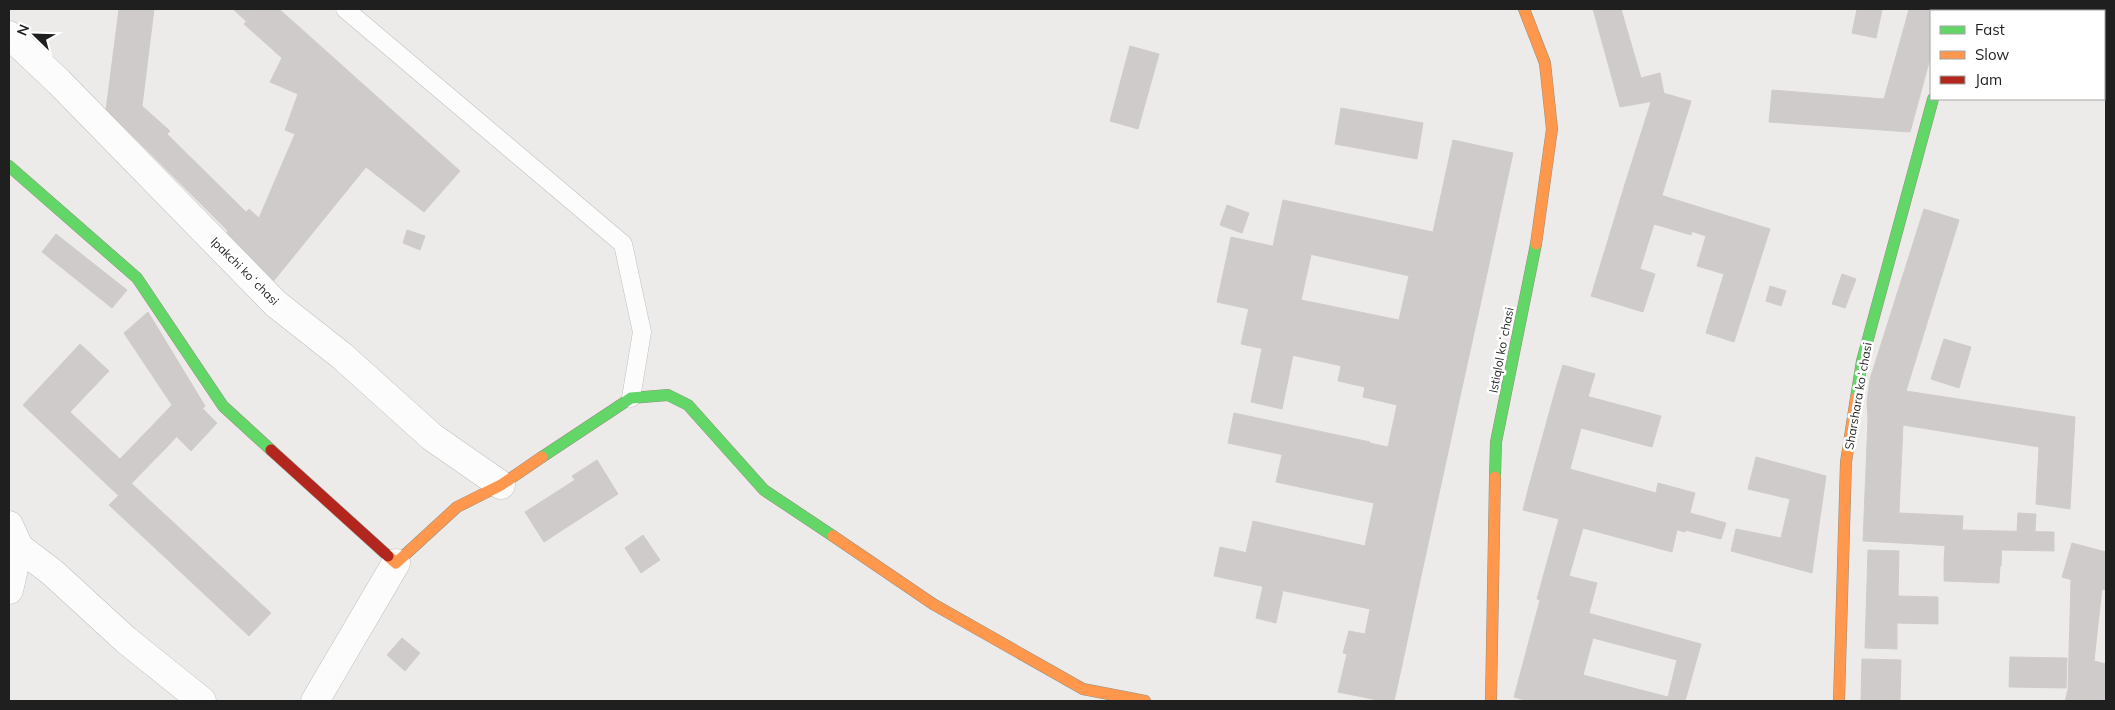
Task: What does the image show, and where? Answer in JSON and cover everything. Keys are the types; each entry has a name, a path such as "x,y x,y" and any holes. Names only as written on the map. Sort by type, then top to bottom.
{"street":[{"name":"Istiqlol koʻchasi","path":"1491,701 1496,442 1540,222 1552,129 1545,63 1524,9"},
{"name":"Ipakchi koʻchasi","path":"9,35 59,82 276,304 342,356 432,437 501,485"},
{"name":"Sharshara koʻchasi","path":"1839,701 1846,462 1862,361 1933,100"},
{"path":"9,166 137,278 223,406 396,563"},
{"path":"315,701 396,563 457,507 501,485 631,398 668,395 688,405 764,490 933,604 1083,689 1144,701"},
{"path":"9,590 14,536"},
{"path":"14,536 126,640 202,701"}],"lane":[{"path":"345,9 623,244 642,332 631,398"}],"building":[{"path":"119,9 154,9 142,106 170,131 149,152 106,110"},
{"path":"233,9 257,9 246,21"},
{"path":"257,9 279,9 460,171 424,212 366,167 272,283 223,236 249,209 259,218 295,134 285,130 298,94 270,82 282,58 244,24"},
{"path":"1593,9 1621,9 1641,78 1660,73 1665,99 1620,107"},
{"path":"1857,9 1882,10 1876,38 1852,33"},
{"path":"1909,9 1944,9 1930,10 1930,30 1905,24"},
{"path":"1992,9 2048,9 2048,10"},
{"path":"1905,24 1930,30 1930,59 1910,132 1769,122 1772,90 1884,99"},
{"path":"1130,46 1159,54 1138,129 1110,121"},
{"path":"1663,93 1691,101 1662,195 1625,184 1651,102 1665,99"},
{"path":"1341,108 1423,123 1417,159 1335,144"},
{"path":"167,134 246,212 228,231 149,152"},
{"path":"1453,140 1513,153 1483,292 1273,246 1283,200 1433,232"},
{"path":"1625,184 1699,207 1691,235 1654,224 1640,269 1655,274 1643,312 1591,296"},
{"path":"1227,205 1249,213 1242,233 1220,225"},
{"path":"1699,207 1770,229 1734,342 1706,333 1724,274 1697,266 1706,236 1691,231"},
{"path":"1924,209 1959,220 1906,391 1870,379"},
{"path":"407,230 425,236 420,250 403,243"},
{"path":"56,234 127,290 112,308 42,252"},
{"path":"1231,237 1263,244 1249,309 1217,302"},
{"path":"1263,244 1311,255 1301,300 1399,320 1409,276 1483,292 1461,392 1241,344"},
{"path":"1842,274 1856,279 1845,308 1832,304"},
{"path":"1770,286 1786,291 1781,306 1766,301"},
{"path":"148,312 205,406 166,448 148,430 172,405 124,333"},
{"path":"1944,339 1971,347 1959,388 1931,379"},
{"path":"80,344 109,371 70,412 120,459 148,430 166,448 119,496 23,405"},
{"path":"1262,349 1293,355 1282,409 1251,402"},
{"path":"1563,365 1595,374 1588,397 1556,388"},
{"path":"1341,366 1368,372 1365,387 1338,381"},
{"path":"1368,372 1461,392 1440,489 1363,472 1369,443 1388,447 1397,405 1363,397"},
{"path":"1870,379 1906,391 1903,425 1868,419 1867,402"},
{"path":"1556,388 1661,416 1652,447 1581,428 1570,469 1656,493 1658,483 1695,493 1685,532 1528,490"},
{"path":"1906,391 2075,417 2070,509 2036,504 2039,447 1903,425"},
{"path":"203,409 217,423 191,451 177,437"},
{"path":"1234,413 1370,442 1363,472 1228,443"},
{"path":"1868,419 1903,425 1899,513 1963,516 1962,533 1954,533 1954,546 1863,541"},
{"path":"1282,455 1440,489 1418,590 1246,553 1253,521 1365,546 1374,503 1276,482"},
{"path":"1756,457 1826,476 1812,573 1731,551 1736,529 1781,538 1790,499 1748,489"},
{"path":"597,460 618,494 544,542 525,512 575,480 572,476"},
{"path":"131,483 271,613 249,636 109,505"},
{"path":"1528,490 1677,530 1672,552 1583,528 1569,576 1597,583 1589,613 1537,599 1559,519 1523,510"},
{"path":"1690,513 1726,523 1721,539 1685,530"},
{"path":"2018,513 2036,514 2035,531 2017,531"},
{"path":"1962,530 2002,531 2001,566 1944,564 1945,545 1954,546 1954,533 1962,533"},
{"path":"2002,531 2054,532 2054,551 2002,550"},
{"path":"643,535 660,560 641,573 625,548"},
{"path":"2072,543 2106,552 2106,590 2062,577"},
{"path":"1220,547 1418,590 1402,665 1343,653 1349,631 1365,634 1370,609 1214,576"},
{"path":"1868,550 1899,551 1898,596 1938,597 1938,624 1897,623 1897,649 1865,648"},
{"path":"1944,564 2000,565 1999,583 1944,581"},
{"path":"2071,580 2102,588 2094,661 2106,664 2106,701 2068,690"},
{"path":"1263,586 1283,590 1276,623 1256,618"},
{"path":"1540,600 1701,644 1685,701 1528,701 1514,697","holes":["1593,638 1677,660 1668,697 1583,675"]},
{"path":"402,638 420,653 405,671 387,655"},
{"path":"1347,654 1402,665 1394,701 1382,701 1338,692"},
{"path":"2010,657 2067,658 2066,688 2009,687"},
{"path":"1862,659 1901,660 1900,701 1861,701"},
{"path":"2068,690 2104,701 2065,701"}],"traffic: fast":[{"path":"1856,398 1862,361 1933,100"},
{"path":"9,166 137,278 223,406 271,450"},
{"path":"1495,477 1496,442 1536,244"},
{"path":"542,457 631,398 668,395 688,405 764,490 833,536"}],"traffic: slow":[{"path":"1524,9 1545,63 1552,129 1536,244"},
{"path":"1839,701 1846,462 1856,398"},
{"path":"388,556 396,563 457,507 501,485 542,457"},
{"path":"1491,701 1495,477"},
{"path":"833,536 933,604 1083,689 1145,701"}],"traffic: jam":[{"path":"271,450 388,556"}]}
